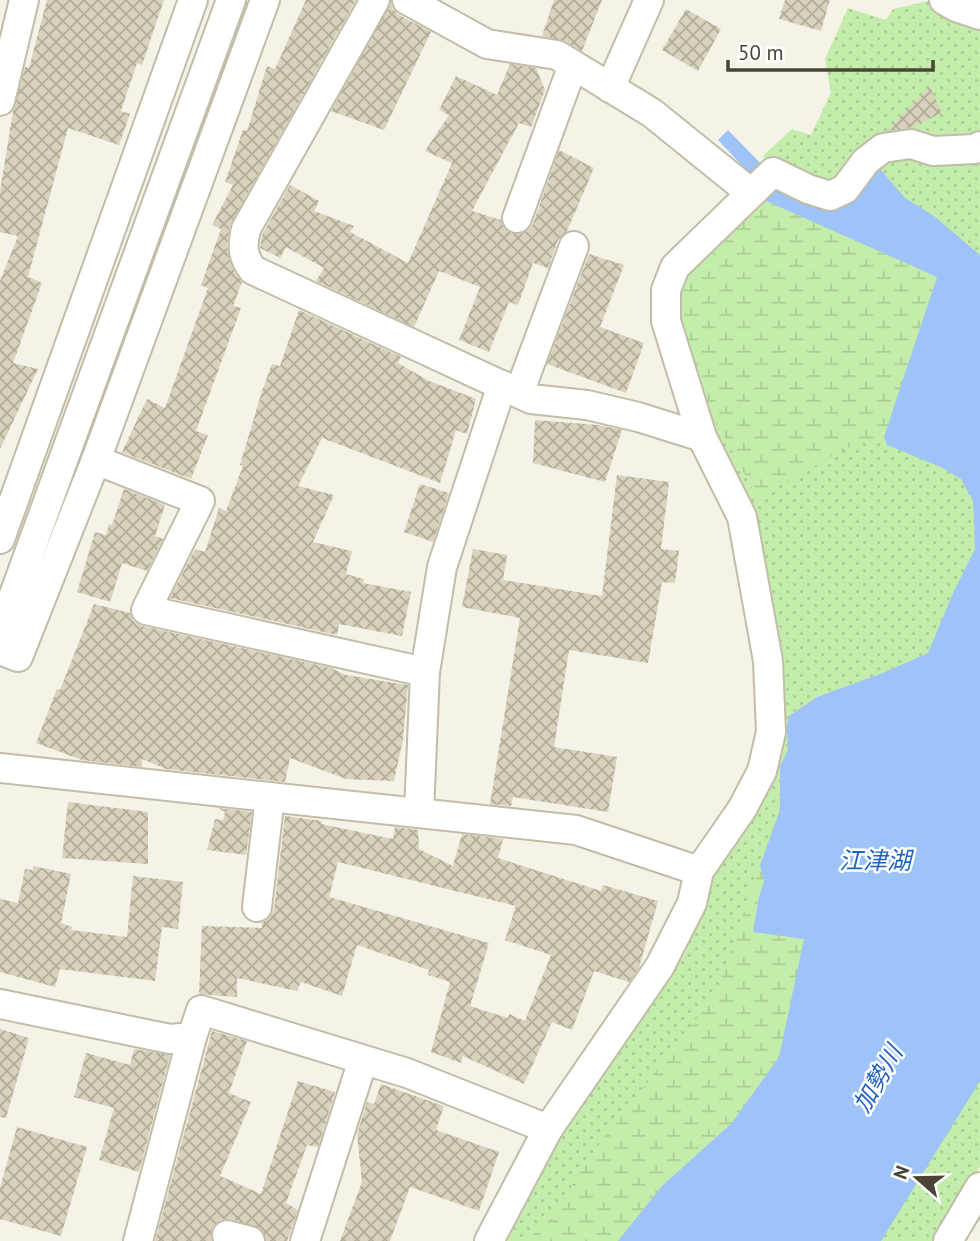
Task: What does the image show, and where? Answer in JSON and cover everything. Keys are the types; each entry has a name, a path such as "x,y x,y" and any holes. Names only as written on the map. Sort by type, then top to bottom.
{"street":[{"path":"0,101 24,0"},
{"path":"0,539 193,0"},
{"path":"0,633 231,0"},
{"path":"0,650 19,657 96,460 265,0"},
{"path":"375,0 246,229 242,245 244,259 253,270 531,398 587,405 638,417 702,438"},
{"path":"407,0 486,44 557,55 760,184 808,189 830,196 845,188 866,161 883,148 911,144 933,151 975,149 980,146"},
{"path":"610,88 649,0"},
{"path":"944,0 980,15"},
{"path":"517,218 573,65"},
{"path":"489,1241 548,1129 660,966 692,903 699,871 747,800 762,771 771,732 768,661 742,517 702,438 666,321 666,290 674,267 760,184"},
{"path":"419,813 425,671 442,567 511,389 573,246"},
{"path":"96,460 200,501 146,610 425,671"},
{"path":"0,768 576,830 699,871"},
{"path":"257,907 270,797"},
{"path":"0,1004 170,1039 192,1037"},
{"path":"138,1241 201,1010 407,1073 548,1129"},
{"path":"305,1241 363,1060"},
{"path":"948,1241 976,1204"}],"green space":[{"path":"933,0 980,0 980,1166 937,1241 507,1241 565,1129 685,954 701,913 716,860 743,823 772,655 693,389 673,286 755,196 764,155 792,129 811,135 831,92 825,59 848,8 886,20 893,9"},
{"path":"764,200 937,277 884,437 851,446 757,497 701,394 685,337 681,310 684,284"},
{"path":"954,591 779,1057 731,1124 663,1185 618,1241 523,1241 549,1223 588,1159 715,995 780,810 780,766 788,750 789,716 817,697 928,653"}],"water":[{"name":"江津湖","path":"728,130 783,186 815,203 881,170 905,198 934,216 980,255 980,1081 881,1241 618,1241 663,1185 731,1124 779,1057 804,939 753,932 764,881 760,865 780,810 780,766 788,750 789,716 817,697 928,653 975,549 973,501 961,479 943,468 887,445 884,437 937,277 764,200 749,173 718,140"}],"building":[{"path":"47,0 164,0 142,65 137,63 121,111 130,114 119,145 68,128 28,277 42,283 13,363 38,369 0,449 0,281 18,236 0,232 0,191 13,112 25,67 29,68"},
{"path":"306,0 356,0 230,225 227,245 229,259 242,282 233,306 241,308 196,431 208,435 191,479 122,452 147,399 165,408 208,288 201,285 221,229 212,225 233,185 225,182 243,130 247,131 267,66 275,69"},
{"path":"554,0 602,0 582,51 565,41 542,36"},
{"path":"785,0 830,0 821,31 779,19"},
{"path":"391,3 399,15 431,32 384,130 331,111"},
{"path":"686,9 721,29 698,71 662,50"},
{"path":"510,64 536,68 545,90 531,127 519,123 472,211 501,220 504,228 511,233 521,234 533,224 559,150 594,168 567,231 558,240 548,268 533,263 518,305 509,302 489,352 459,340 480,287 439,271 414,327 316,281 324,268 286,247 280,258 260,248 262,235 290,185 319,201 314,211 354,226 350,232 408,263 452,163 425,151 449,115 439,110 456,76 497,95"},
{"path":"930,87 942,113 909,128 887,131"},
{"path":"589,254 624,265 600,327 644,343 626,393 547,364"},
{"path":"299,310 401,357 398,363 427,380 476,399 467,434 456,430 440,483 322,438 298,486 334,495 313,542 352,551 346,574 364,579 363,583 411,592 402,636 339,624 337,635 170,598 195,549 205,552 219,508 226,511 243,466 240,465 262,391 272,364 280,366"},
{"path":"535,420 598,425 622,430 605,482 533,463"},
{"path":"617,475 669,482 661,549 679,551 675,583 662,582 648,663 569,650 554,747 617,757 608,812 513,797 511,806 490,804 520,618 462,607 473,549 507,555 503,580 602,596"},
{"path":"420,484 449,493 433,542 404,532"},
{"path":"124,489 165,505 155,536 163,539 147,571 122,563 110,602 77,592 95,532 106,535"},
{"path":"94,604 130,613 134,622 142,626 331,668 346,675 408,685 403,739 394,781 346,779 290,758 285,782 166,769 142,759 142,767 82,760 36,743"},
{"path":"68,802 148,812 148,864 62,858"},
{"path":"218,808 252,812 246,855 207,850 215,819 223,820 225,812"},
{"path":"285,816 322,821 321,824 393,839 395,827 418,830 419,849 453,866 462,834 503,839 498,858 601,891 603,885 658,901 639,968 629,982 594,971 572,1030 552,1022 524,1084 463,1056 461,1063 431,1052 450,982 428,975 429,970 357,945 342,996 301,982 297,991 237,978 237,997 199,994 202,926 262,928 262,923 271,916","holes":["338,862 516,906 505,940 551,955 525,1021 509,1014 508,1018 470,1006 489,943 329,897"]},
{"path":"33,866 71,874 61,923 72,927 71,930 127,937 133,876 183,882 178,929 162,927 155,981 60,969 55,987 0,972 0,899 18,903 25,869 33,870"},
{"path":"0,1029 29,1038 6,1118 0,1117"},
{"path":"212,1031 247,1041 229,1093 251,1102 220,1176 261,1194 298,1081 335,1092 318,1147 307,1145 286,1203 298,1210 287,1241 266,1241 261,1229 231,1219 222,1219 211,1231 212,1241 155,1241"},
{"path":"134,1049 170,1055 139,1172 99,1160 114,1108 74,1097 86,1053 130,1065"},
{"path":"381,1084 444,1106 436,1130 499,1152 479,1211 410,1187 390,1241 340,1241 362,1182 357,1134 367,1102 374,1104"},
{"path":"17,1127 87,1147 61,1236 0,1219 0,1188"}],"water label":[{"name":"加勢川","path":"878,1079"}]}
